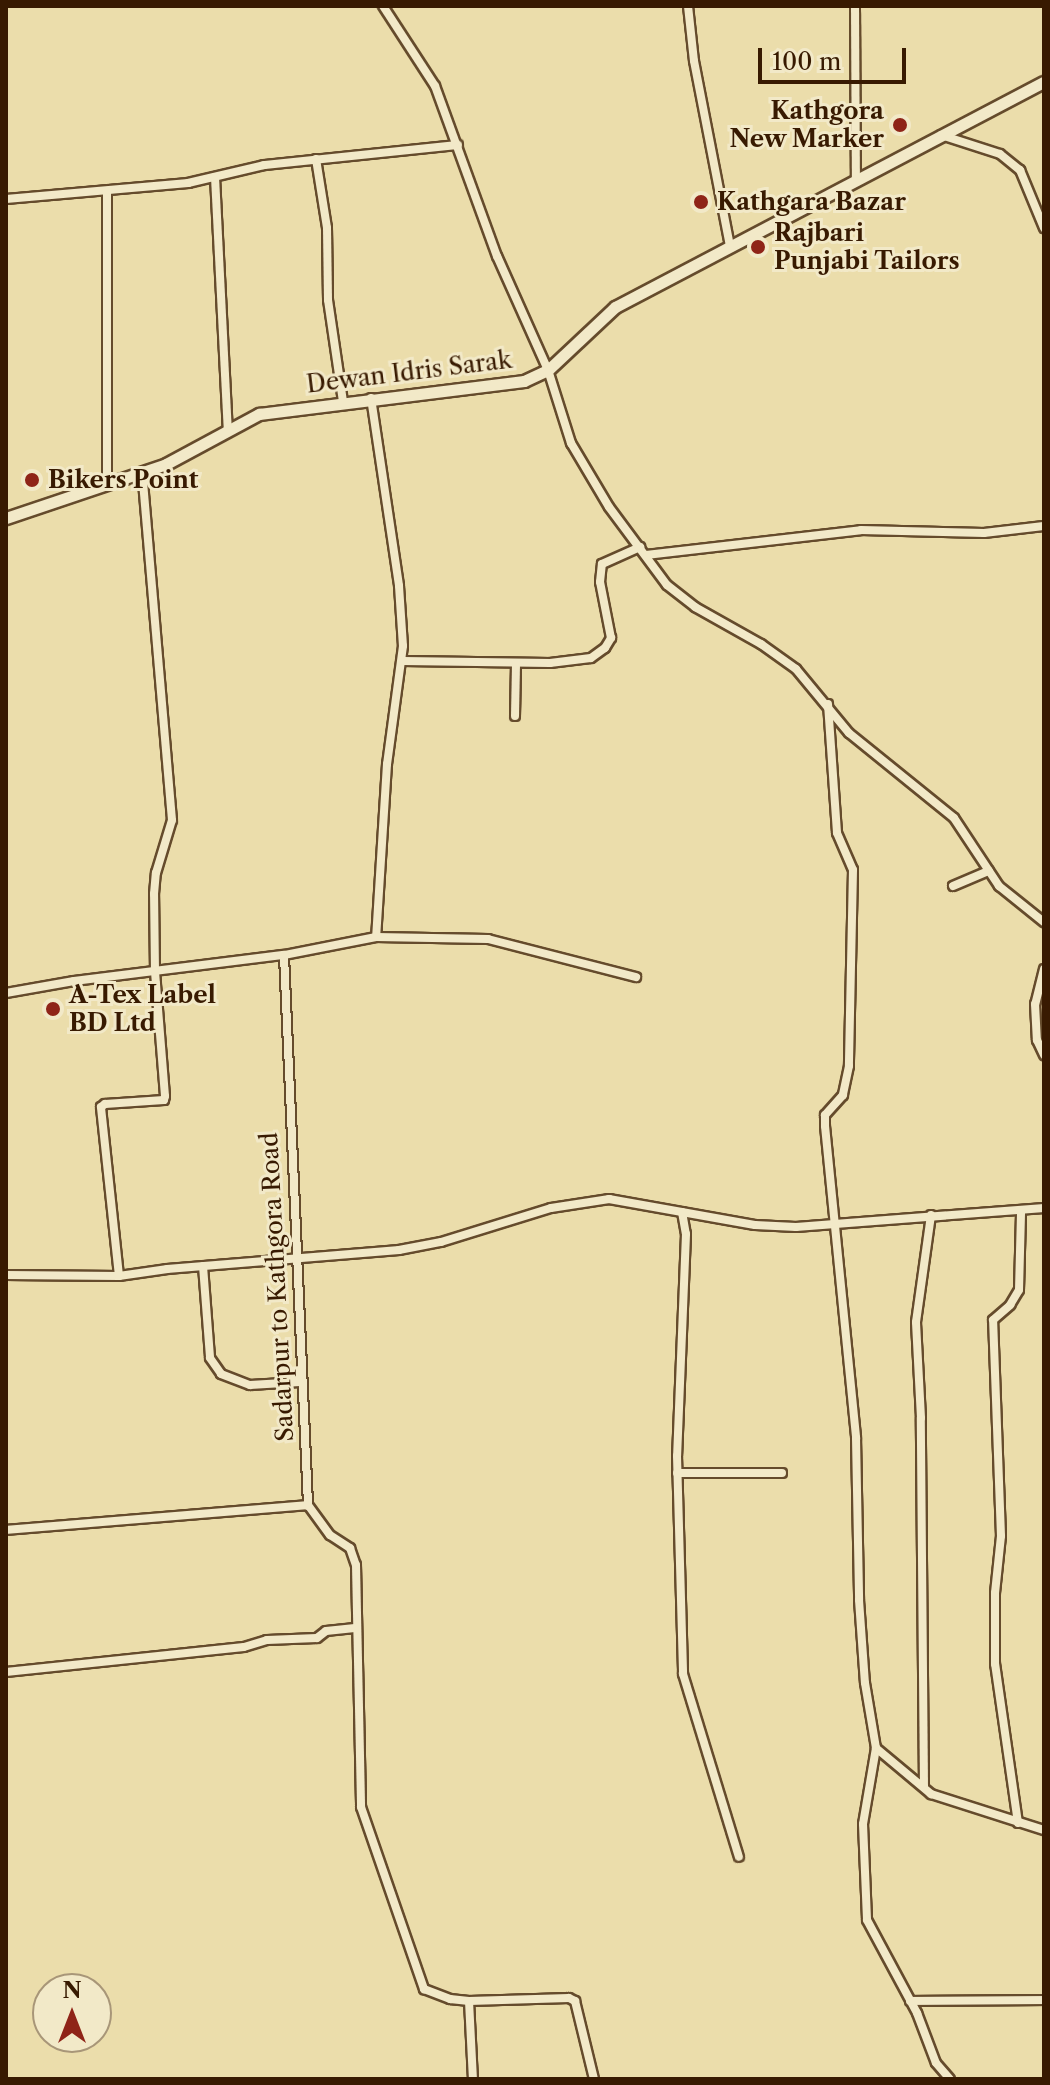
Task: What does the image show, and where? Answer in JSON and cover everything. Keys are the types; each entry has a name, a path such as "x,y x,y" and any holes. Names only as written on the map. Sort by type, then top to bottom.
{"main road":[{"name":"Dewan Idris Sarak","path":"6,518 142,473 259,414 524,381 548,370 615,307 1044,82"}],"street":[{"path":"383,6 435,86 497,256 548,370 571,443 609,507 667,585 695,607 761,644 796,669 849,733 954,818 999,886 1044,922"},
{"path":"688,6 694,61 730,246"},
{"path":"855,6 856,181"},
{"path":"940,135 1000,154 1020,170 1044,228"},
{"path":"6,199 107,192 215,177 264,165 458,145"},
{"path":"316,159 327,228 328,300 343,402"},
{"path":"215,177 228,430"},
{"path":"107,192 107,486"},
{"path":"371,398 399,586 403,661 387,764 376,937"},
{"path":"119,1276 101,1107 164,1100 155,972 156,873 172,820 142,473"},
{"path":"646,555 861,530 984,533 1044,526"},
{"path":"403,661 550,663 591,658 605,648 611,638 600,582 602,564 640,547"},
{"path":"515,716 516,663"},
{"path":"828,704 837,833 853,870 849,1066 843,1095 825,1115 856,1438 859,1600 865,1683 876,1748 863,1824 867,1920 910,2001 936,2063 950,2079"},
{"path":"953,886 989,871"},
{"path":"6,993 284,955 376,937 488,939 636,977"},
{"name":"Sadarpur to Kathgora Road","path":"284,955 300,1382 308,1505"},
{"path":"1044,969 1035,1004 1037,1040 1044,1055"},
{"path":"6,1275 119,1276 413,1247 551,1208 609,1199 755,1225 796,1227 1044,1208"},
{"path":"682,1212 686,1234 683,1348 677,1406 677,1473 683,1674 739,1857"},
{"path":"1018,1823 995,1664 995,1593 1001,1536 993,1320 1010,1305 1019,1290 1021,1212"},
{"path":"924,1787 921,1418 916,1322 931,1215"},
{"path":"203,1266 210,1358 221,1374 250,1385 300,1382"},
{"path":"677,1473 782,1473"},
{"path":"6,1530 308,1505 330,1535 350,1548 356,1565 361,1807 424,1989 450,1999 469,2001 561,1997 575,2001 594,2079"},
{"path":"6,1672 106,1659 244,1647 267,1640 317,1638 326,1631 355,1628"},
{"path":"876,1748 931,1794 1044,1830"},
{"path":"910,2001 1044,2000"},
{"path":"469,2001 473,2079"}],"place":[{"name":"Kathgora New Marker","path":"900,125"},
{"name":"Kathgara Bazar","path":"701,202"},
{"name":"Rajbari Punjabi Tailors","path":"758,247"},
{"name":"Bikers Point","path":"32,480"},
{"name":"A-Tex Label BD Ltd","path":"53,1009"}]}
